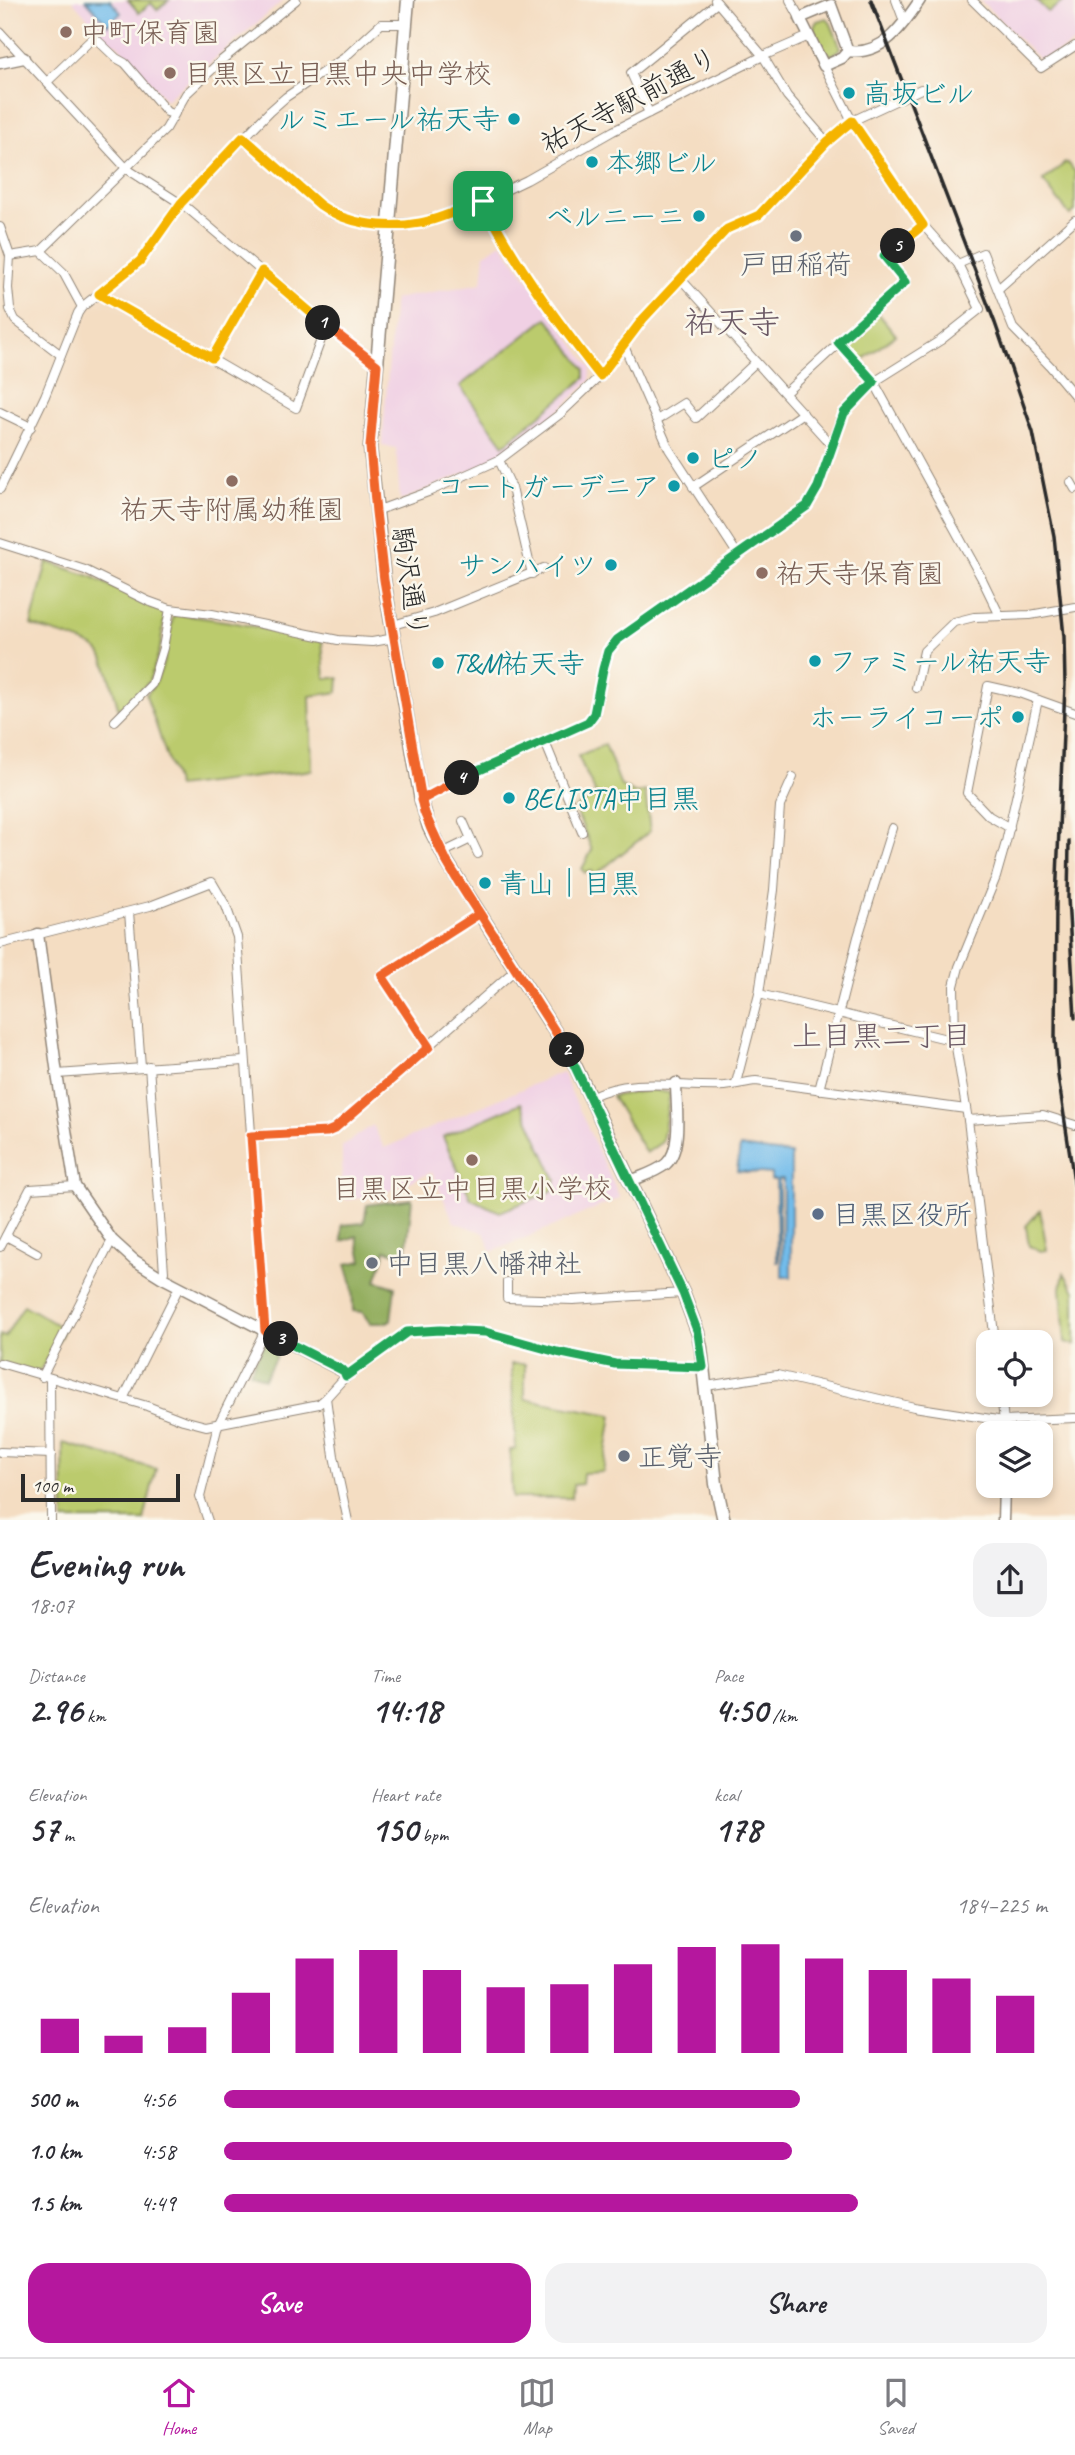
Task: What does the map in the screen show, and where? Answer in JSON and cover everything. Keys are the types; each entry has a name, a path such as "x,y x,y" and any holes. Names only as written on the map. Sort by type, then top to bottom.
{"main road":[{"name":"駒沢通り","path":"408,0 370,447 384,580 421,800 429,827 442,853 559,1036 683,1293 698,1333 716,1484 724,1520"}],"street":[{"path":"10,256 41,251 166,128 186,94 222,60 296,0"},
{"path":"421,800 478,770 588,722 594,714 608,651 617,640 807,506 818,487 844,413 874,382 951,332 980,309 958,264 923,225 852,121 790,0"},
{"path":"896,0 902,16 907,19"},
{"path":"824,66 842,58 848,51 875,48 896,33 920,0"},
{"path":"972,0 1041,68 1075,46"},
{"path":"649,113 631,73 716,2 763,57 787,96 827,142"},
{"path":"800,18 833,3 848,51"},
{"path":"0,489 31,427 82,307 140,261 181,203 243,137 286,97 344,58 381,24 407,24"},
{"path":"0,32 125,167 181,203 326,326 377,365"},
{"name":"祐天寺駅前通り","path":"243,137 332,214 363,222 421,223 483,201 527,180 593,141 809,36"},
{"path":"47,82 94,37 125,63 167,113 173,114"},
{"path":"0,63 24,58"},
{"path":"376,512 499,460 560,414 600,376 643,319 727,229 759,215 827,142 852,121 921,89"},
{"path":"483,201 505,244 539,291 548,310 600,376"},
{"path":"998,289 1075,220"},
{"path":"785,393 905,282 884,256 923,225"},
{"path":"0,227 10,256 4,289 15,320 61,355"},
{"path":"41,251 63,272 82,307"},
{"path":"958,264 983,253 1013,328 1075,396"},
{"path":"212,358 262,271"},
{"path":"680,278 833,447"},
{"path":"99,294 296,408 326,326"},
{"path":"838,342 874,382 1000,616"},
{"path":"624,346 669,449 738,555"},
{"path":"657,420 684,403 696,418 756,362"},
{"path":"0,412 31,427"},
{"path":"693,487 803,413"},
{"path":"499,460 512,488 532,574"},
{"path":"0,543 85,570 148,601 170,608 338,640 372,642 434,613 544,568"},
{"path":"916,688 924,652 954,622 974,617 1030,615 1075,607"},
{"path":"115,721 152,684 163,648 170,608"},
{"path":"1010,828 989,816 967,793 988,686 1019,693 1075,713"},
{"path":"994,1330 968,1120 955,1041 954,986 959,967 996,877 1010,828 1038,701"},
{"path":"545,743 582,832"},
{"path":"736,1083 759,994 774,890 780,806 793,777"},
{"path":"463,821 478,854"},
{"path":"819,1090 858,937 892,828"},
{"path":"442,853 471,839"},
{"path":"0,944 129,912 212,882 226,906 236,937 265,1331 218,1425 200,1497 208,1520"},
{"path":"129,912 164,1272 161,1277"},
{"path":"429,1047 382,976 479,914"},
{"path":"38,934 75,1186 112,1240 134,1260 161,1277 344,1371 346,1376"},
{"path":"251,1136 327,1132 334,1129 515,970"},
{"path":"759,994 955,1041"},
{"path":"57,1074 244,1061"},
{"path":"590,1097 621,1087 659,1082 725,1086 757,1081 966,1110"},
{"path":"631,1181 663,1166 673,1154 677,1131 676,1083"},
{"path":"968,1120 1043,1115 1075,1125"},
{"path":"0,1247 30,1189 75,1186"},
{"path":"6,1236 37,1253"},
{"path":"51,1520 51,1454 46,1378 112,1240"},
{"path":"506,1282 507,1298 573,1300 683,1293"},
{"path":"123,1399 180,1287"},
{"path":"0,1363 206,1426 319,1404 326,1400 346,1376 407,1332 485,1332 557,1352 615,1364 703,1367"},
{"path":"706,1386 777,1375 978,1421"},
{"path":"326,1400 348,1520"},
{"path":"1052,1421 1075,1418"},
{"path":"0,1452 51,1454"},
{"path":"1003,1520 1004,1498"}],"shaded area":[{"name":"目黒区立目黒中央中学校","path":"72,0 284,0 166,100 116,43 112,46"},
{"path":"980,0 1075,0 1075,42 1042,62"},
{"path":"502,243 591,368 590,381 553,416 497,459 400,501 396,448 382,445 394,299 482,283 485,254"},
{"name":"目黒区立中目黒小学校","path":"562,1072 620,1198 492,1252 484,1233 454,1222 432,1172 380,1195 348,1200 342,1198 342,1146 373,1125 384,1148"}],"green space":[{"path":"128,0 169,0 157,10 151,3 139,13"},
{"path":"1036,0 1066,0 1048,12"},
{"path":"827,18 841,48 832,56 825,53 813,28 817,21"},
{"path":"1065,163 1075,172 1075,211 1070,215 1043,181"},
{"path":"878,313 896,335 861,361 844,343"},
{"path":"547,318 585,369 585,378 504,445 460,386"},
{"path":"47,562 93,577 162,610 165,614 160,649 149,682 119,711 106,666 96,649 31,625"},
{"path":"176,614 232,622 322,641 325,678 339,678 338,692 310,696 312,770 177,787 146,695 162,668 173,616"},
{"path":"605,744 621,786 636,794 645,791 650,831 595,875 592,871 585,873 582,869 592,850 575,808 596,794 578,756"},
{"path":"653,1090 670,1093 662,1142 646,1153 612,1096"},
{"path":"521,1103 556,1180 552,1191 500,1212 471,1199 443,1137"},
{"path":"412,1199 406,1256 386,1250 376,1281 395,1287 391,1320 385,1323 370,1323 362,1312 353,1311 352,1284 346,1264 362,1261 357,1236 342,1241 342,1225 364,1223 367,1205"},
{"path":"1040,1210 1047,1250 1041,1251 1029,1246 1026,1226"},
{"path":"1064,1273 1075,1291 1075,1345 1065,1342 1061,1288"},
{"path":"24,1305 61,1327 62,1334 37,1372 0,1363 0,1335 5,1337"},
{"path":"265,1341 281,1347 264,1379 250,1372"},
{"path":"511,1364 525,1364 525,1399 612,1415 603,1472 583,1473 582,1484 573,1485 572,1498 512,1498 510,1450 516,1449"},
{"path":"63,1443 156,1469 144,1520 64,1520"}],"water":[{"path":"86,0 110,0 121,13 108,25"},
{"path":"740,1147 791,1154 791,1277 782,1277 783,1179 779,1179 777,1262 776,1180 771,1180 771,1174 737,1171"}],"railway":[{"path":"871,0 995,323 1033,432 1054,536 1064,637 1065,685 1056,901 1055,1040 1075,1188"},
{"path":"1069,842 1068,898 1075,1018"}],"place":[{"name":"中町保育園","path":"66,32"},
{"name":"目黒区立目黒中央中学校","path":"170,73"},
{"name":"高坂ビル","path":"849,93"},
{"name":"ルミエール祐天寺","path":"514,119"},
{"name":"本郷ビル","path":"592,162"},
{"name":"ベルニーニ","path":"699,216"},
{"name":"戸田稲荷","path":"796,236"},
{"name":"ピノ","path":"693,458"},
{"name":"祐天寺附属幼稚園","path":"232,481"},
{"name":"コートガーデニア","path":"674,486"},
{"name":"サンハイツ","path":"611,565"},
{"name":"祐天寺保育園","path":"762,573"},
{"name":"ファミール祐天寺","path":"815,661"},
{"name":"T&M祐天寺","path":"438,663"},
{"name":"ホーライコーポ","path":"1018,717"},
{"name":"BELISTA中目黒","path":"509,798"},
{"name":"青山｜目黒","path":"485,883"},
{"name":"目黒区立中目黒小学校","path":"472,1160"},
{"name":"目黒区役所","path":"818,1214"},
{"name":"中目黒八幡神社","path":"372,1263"},
{"name":"正覚寺","path":"624,1456"}],"district":[{"name":"祐天寺","path":"732,322"},
{"name":"上目黒二丁目","path":"882,1036"}],"route":[{"path":"483,201 421,223 377,224 347,219 332,214 320,205 243,137 181,203 140,261 99,294 212,358 262,271 345,342 377,365 370,447 376,512 384,580 393,625 421,800 424,812 429,827 447,862 474,907 479,914 494,938 559,1036 570,1055 683,1293 698,1333 703,1367 615,1364 557,1352 485,1332 440,1330 407,1332 346,1376 344,1371 265,1331 251,1136 327,1132 334,1129 429,1047 382,976 479,914 447,862 442,853 429,827 421,800 450,783 588,722 594,714 608,651 617,640 793,517 814,498 844,413 874,382 838,342 905,282 884,256 923,225 852,121 827,142 759,215 727,229 643,319 600,376 548,310 539,291 505,244 483,201"}]}
